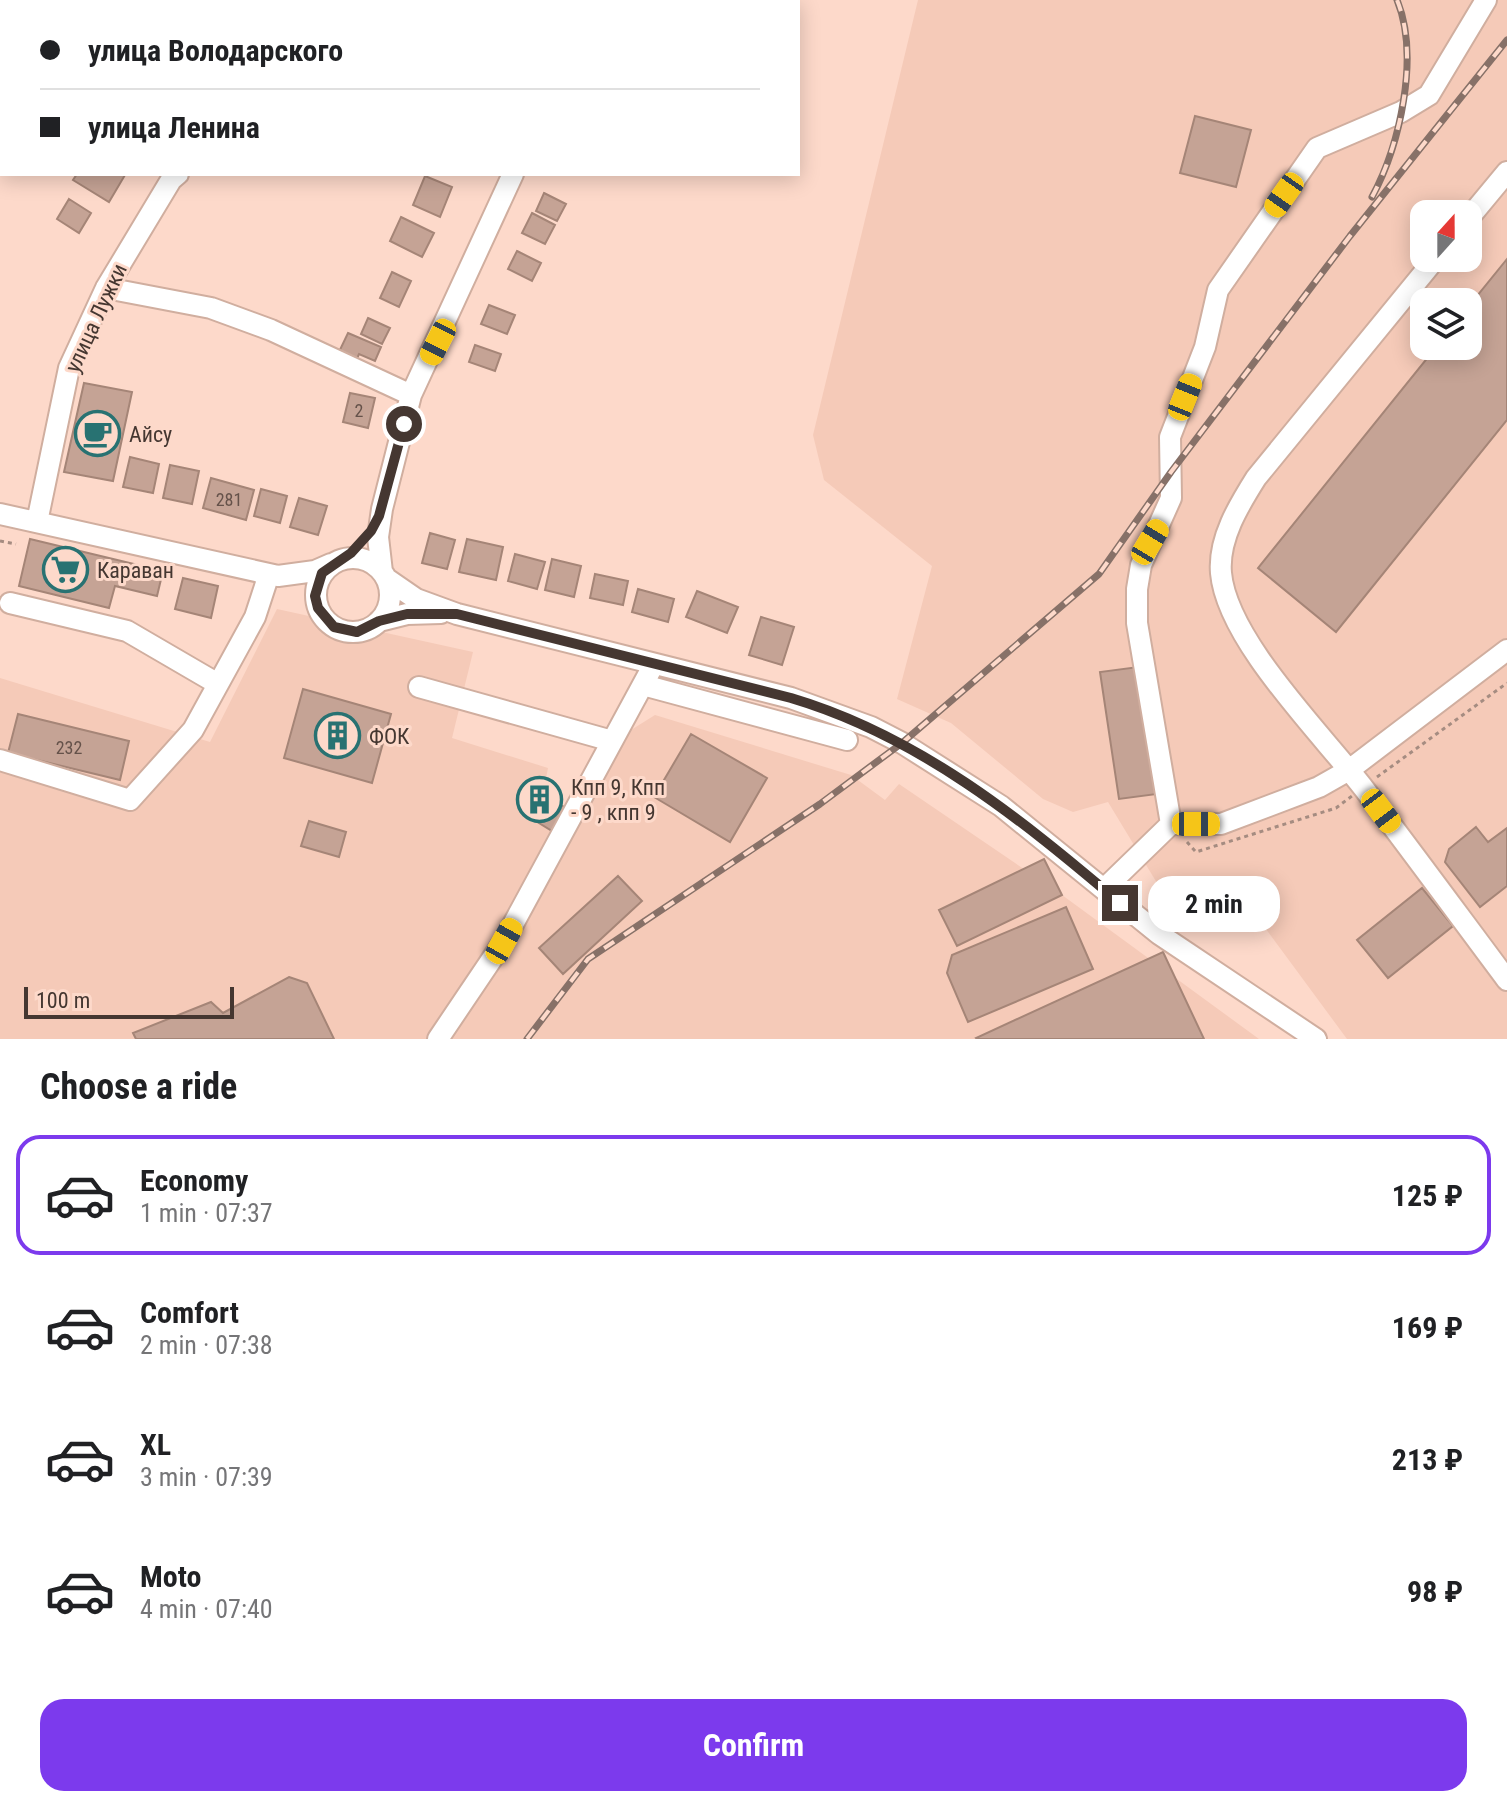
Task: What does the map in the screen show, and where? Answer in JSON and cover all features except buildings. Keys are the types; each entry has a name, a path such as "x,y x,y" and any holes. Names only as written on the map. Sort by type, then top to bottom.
{"street":[{"path":"1171,824 1137,623 1137,589 1141,565 1171,498 1170,437 1205,347 1218,290 1317,148 1401,112 1429,95 1486,0"},
{"path":"1482,202 1507,172"},
{"name":"улица Лужки","path":"37,522 69,368 106,288 176,176"},
{"path":"379,621 389,601 378,537 382,509 411,395 512,176"},
{"path":"1425,272 1256,478 1227,536 1221,572 1241,627 1265,665 1349,770 1507,980"},
{"path":"106,288 211,308 271,330 411,395"},
{"path":"318,608 317,584 371,531 382,509"},
{"path":"8,516 274,575 306,593 324,619 345,631 357,632 379,621 416,613 457,614"},
{"path":"274,575 315,571 338,561 366,560 416,599 457,614 803,702 871,727 902,743 1001,806 1185,952 1316,1039"},
{"path":"0,760 130,800 193,730 255,617 274,575"},
{"path":"10,603 127,631 218,684"},
{"path":"1104,889 1171,824 1221,824 1319,787 1349,770 1507,650"},
{"path":"438,1039 504,941 654,664"},
{"path":"643,685 847,740"},
{"path":"419,687 612,741"}],"path":[{"path":"0,541 16,544"}],"shaded area":[{"path":"918,0 1507,0 1507,1039 1347,1039 1260,921 1157,883 1108,802 1073,812 1043,799 951,723 897,699 932,566 824,480 813,435"},
{"path":"277,609 473,652 452,738 548,768 540,809 576,828 631,730 655,715 851,775 885,800 899,784 1062,895 1259,1039 0,1039 0,678 210,742"}],"railway":[{"path":"1372,197 1391,152 1404,100 1407,47 1397,0"},
{"path":"527,1039 588,959 820,804 902,743 1099,574 1171,472 1350,236 1507,40"}],"place":[{"name":"Айсу","path":"98,434"},
{"name":"Караван","path":"66,570"},
{"name":"ФОК","path":"338,736"},
{"name":"Кпп 9, Кпп - 9 , кпп 9","path":"540,800"}],"route":[{"path":"404,424 382,509 371,531 351,553 331,564 317,584 315,596 318,608 324,619 334,627 357,632 379,621 407,614 457,614 815,705 902,743 1001,806 1120,903"}]}
